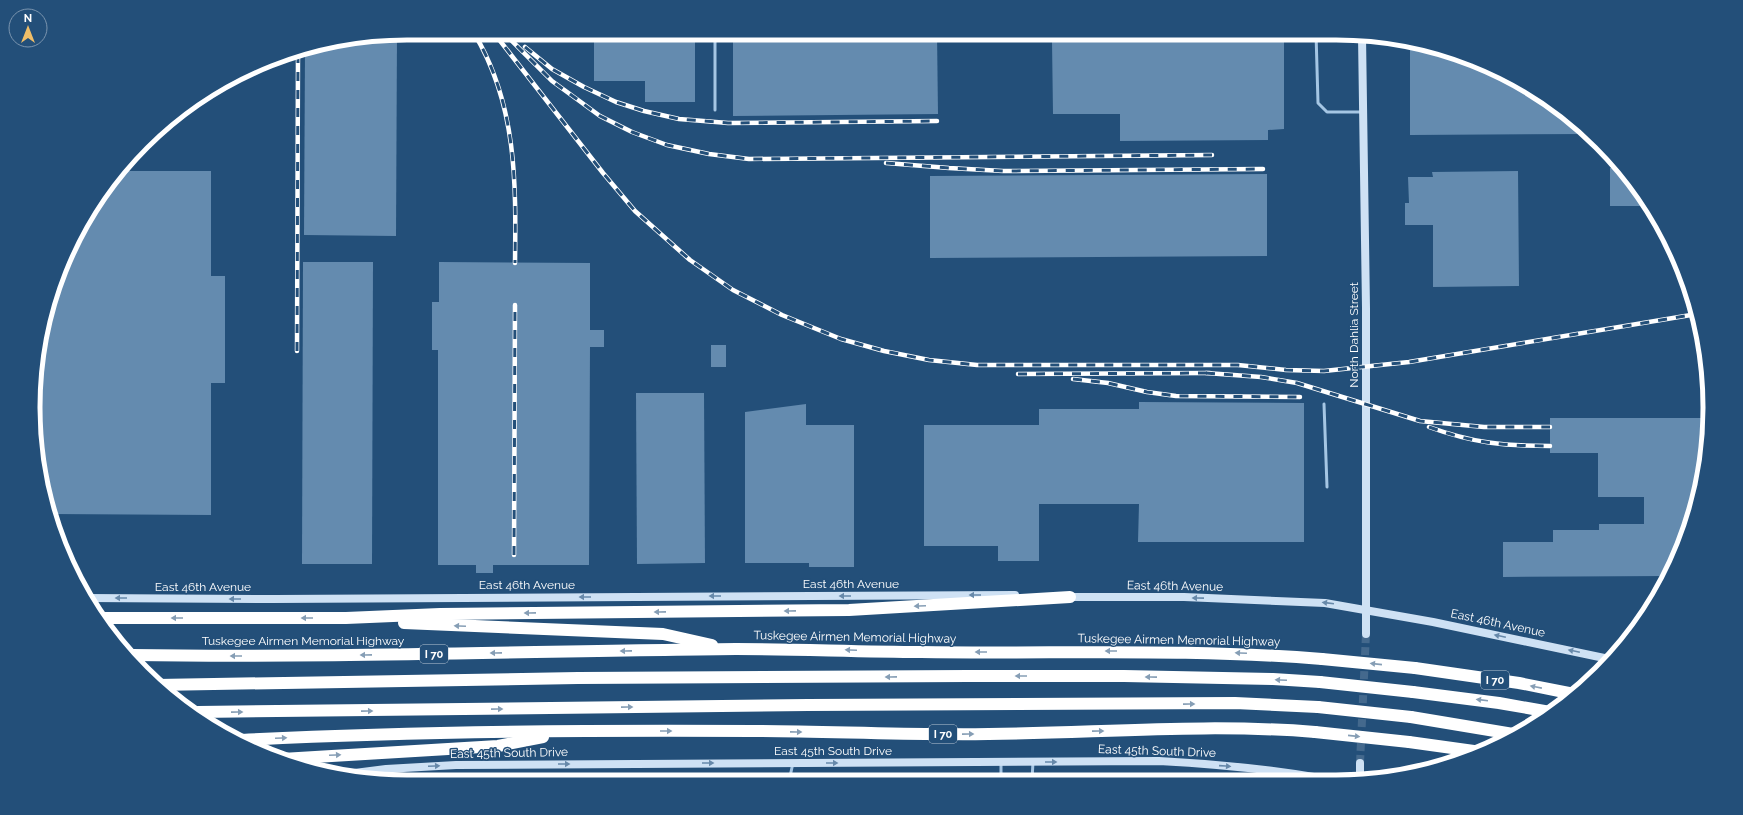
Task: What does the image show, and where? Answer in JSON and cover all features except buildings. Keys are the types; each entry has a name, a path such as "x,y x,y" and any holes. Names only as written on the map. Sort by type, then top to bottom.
{"highway":[{"path":"106,618 346,618 440,614 849,610 1070,597"},
{"path":"346,618 438,625 663,634 735,649"},
{"name":"Tuskegee Airmen Memorial Highway","path":"136,655 291,656 735,649 922,652 1214,652 1322,659 1415,668 1512,682 1567,693"},
{"path":"166,685 578,678 1132,676 1273,679 1320,682 1499,703 1543,711"},
{"path":"202,712 808,705 1235,703 1318,707 1411,717 1506,733"},
{"name":"I 70","path":"251,740 320,736 571,730 946,734 1272,729 1409,742 1467,750"},
{"path":"299,758 498,746 571,730"}],"main road":[{"name":"North Dahlia Street","path":"1362,41 1366,308 1366,634"},
{"name":"East 46th Avenue","path":"93,598 274,599 996,595 1070,597 1184,597 1280,600 1325,603 1366,609 1604,658"},
{"name":"East 45th South Drive","path":"361,772 386,769 456,765 1159,761 1305,775"},
{"path":"1360,763 1360,774"}],"lane":[{"path":"715,40 715,110"},
{"path":"1316,40 1318,103 1327,112 1364,112"},
{"path":"1324,404 1326,487"},
{"path":"1001,762 1001,775"},
{"path":"1032,775 1033,762"},
{"path":"791,775 794,763"}],"tunnel":[{"path":"1360,763 1366,634"}],"railway":[{"path":"478,40 488,60 499,88 511,145 515,203 515,263"},
{"path":"499,40 603,173 635,211 690,260 733,290 782,315 841,339 884,351 929,360 977,365 1238,365 1286,370 1324,371 1409,362 1691,315"},
{"path":"511,40 552,81 600,116 632,132 667,145 709,154 749,159 1212,155"},
{"path":"525,47 552,69 584,87 616,102 644,111 679,119 728,123 937,121"},
{"path":"297,351 298,57"},
{"path":"886,163 1003,171 1263,169"},
{"path":"514,555 515,305"},
{"path":"1206,373 1261,377 1297,383 1420,421 1484,427 1550,427"},
{"path":"1018,374 1210,373"},
{"path":"1073,379 1108,383 1147,392 1176,396 1300,397"},
{"path":"1429,427 1474,440 1503,444 1550,446"}]}
